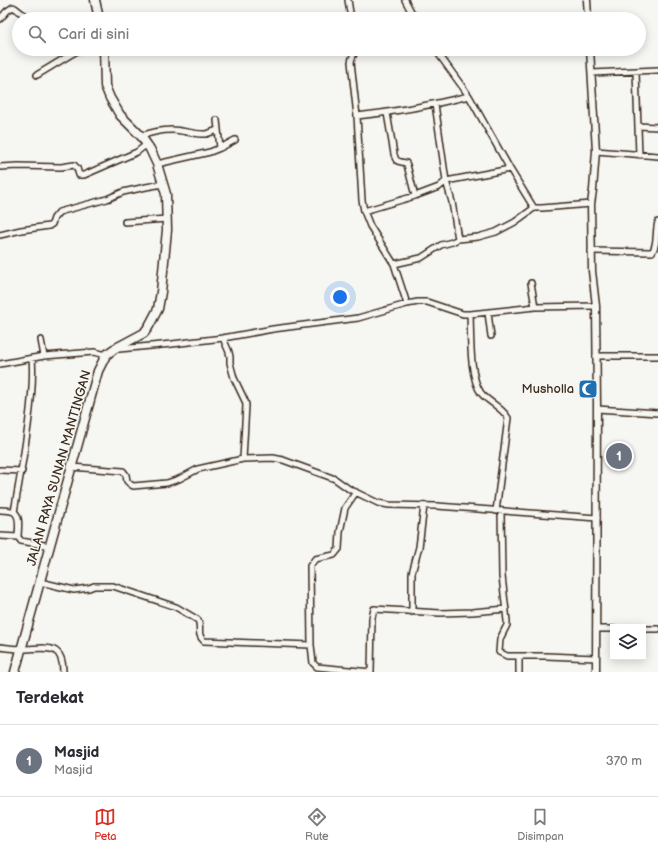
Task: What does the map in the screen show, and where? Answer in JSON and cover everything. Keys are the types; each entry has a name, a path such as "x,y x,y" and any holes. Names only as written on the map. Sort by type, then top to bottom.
{"main road":[{"path":"95,0 98,12"},
{"name":"JALAN RAYA SUNAN MANTINGAN","path":"15,672 98,371 106,355 144,332 149,326 158,309 161,292 167,230 166,194 157,164 150,148 142,136 120,115 110,98 106,86 104,56"}],"street":[{"path":"348,0 350,12"},
{"path":"405,0 411,12"},
{"path":"587,0 588,12"},
{"path":"0,18 13,7 20,12"},
{"path":"37,75 68,56"},
{"path":"353,56 351,62 357,116 362,200 364,210 370,226 394,264 407,304"},
{"path":"441,56 469,96 534,208"},
{"path":"591,56 596,151 591,204 592,282 596,306 596,672"},
{"path":"592,74 658,70"},
{"path":"636,72 639,155"},
{"path":"357,116 387,113 469,96"},
{"path":"435,104 446,181 452,202 458,239"},
{"path":"387,113 395,160 406,163 409,169 415,196"},
{"path":"217,120 220,148"},
{"path":"638,126 658,127"},
{"path":"142,136 165,130 184,130 201,134 218,130"},
{"path":"157,164 210,152 236,140"},
{"path":"0,167 61,167 74,165 77,168 79,175 84,175 137,152 147,144"},
{"path":"596,151 658,156"},
{"path":"364,210 415,196 440,187 446,181 510,169"},
{"path":"0,234 48,226 52,224 54,218 59,212 107,199 123,192 146,186 163,184"},
{"path":"394,264 421,258 441,245 458,239 478,237 496,232 515,222 534,208 591,204"},
{"path":"125,222 166,219"},
{"path":"591,251 650,253 656,249 658,222"},
{"path":"531,283 535,307"},
{"path":"114,349 223,338 273,329 358,318 418,302 427,302 463,314 488,313 535,307 596,306"},
{"path":"488,313 491,336"},
{"path":"470,314 474,375 477,384 481,393 501,409 508,418 499,511 502,576 507,625 500,639 500,652 507,656 596,658"},
{"path":"223,338 229,352 234,378 246,405 243,459"},
{"path":"41,340 44,356"},
{"path":"0,364 44,356 94,352 106,355"},
{"path":"596,356 658,356"},
{"path":"14,512 22,471 30,404 32,358"},
{"path":"597,409 658,413"},
{"path":"71,467 123,471 126,474 127,481 133,486 167,483 179,479 198,469 243,459 273,458 283,460 327,476 378,504 597,518"},
{"path":"0,470 22,471"},
{"path":"356,492 345,508 338,550 334,555 315,559 310,566 311,645 313,663 317,668 371,672 372,618 374,609 440,613 472,612 506,608"},
{"path":"412,612 412,573 419,547 424,506"},
{"path":"0,510 12,511 18,516 18,537"},
{"path":"0,536 18,537 21,541 50,546"},
{"path":"40,582 74,590 94,586 113,586 176,607 198,620 200,623 200,638 204,641 311,645"},
{"path":"646,629 658,628"},
{"path":"596,629 610,629"},
{"path":"0,647 54,650 61,658 63,672"},
{"path":"519,656 519,672"}],"place":[{"name":"Musholla","path":"588,389"},
{"name":"Masjid","path":"619,456"}]}
